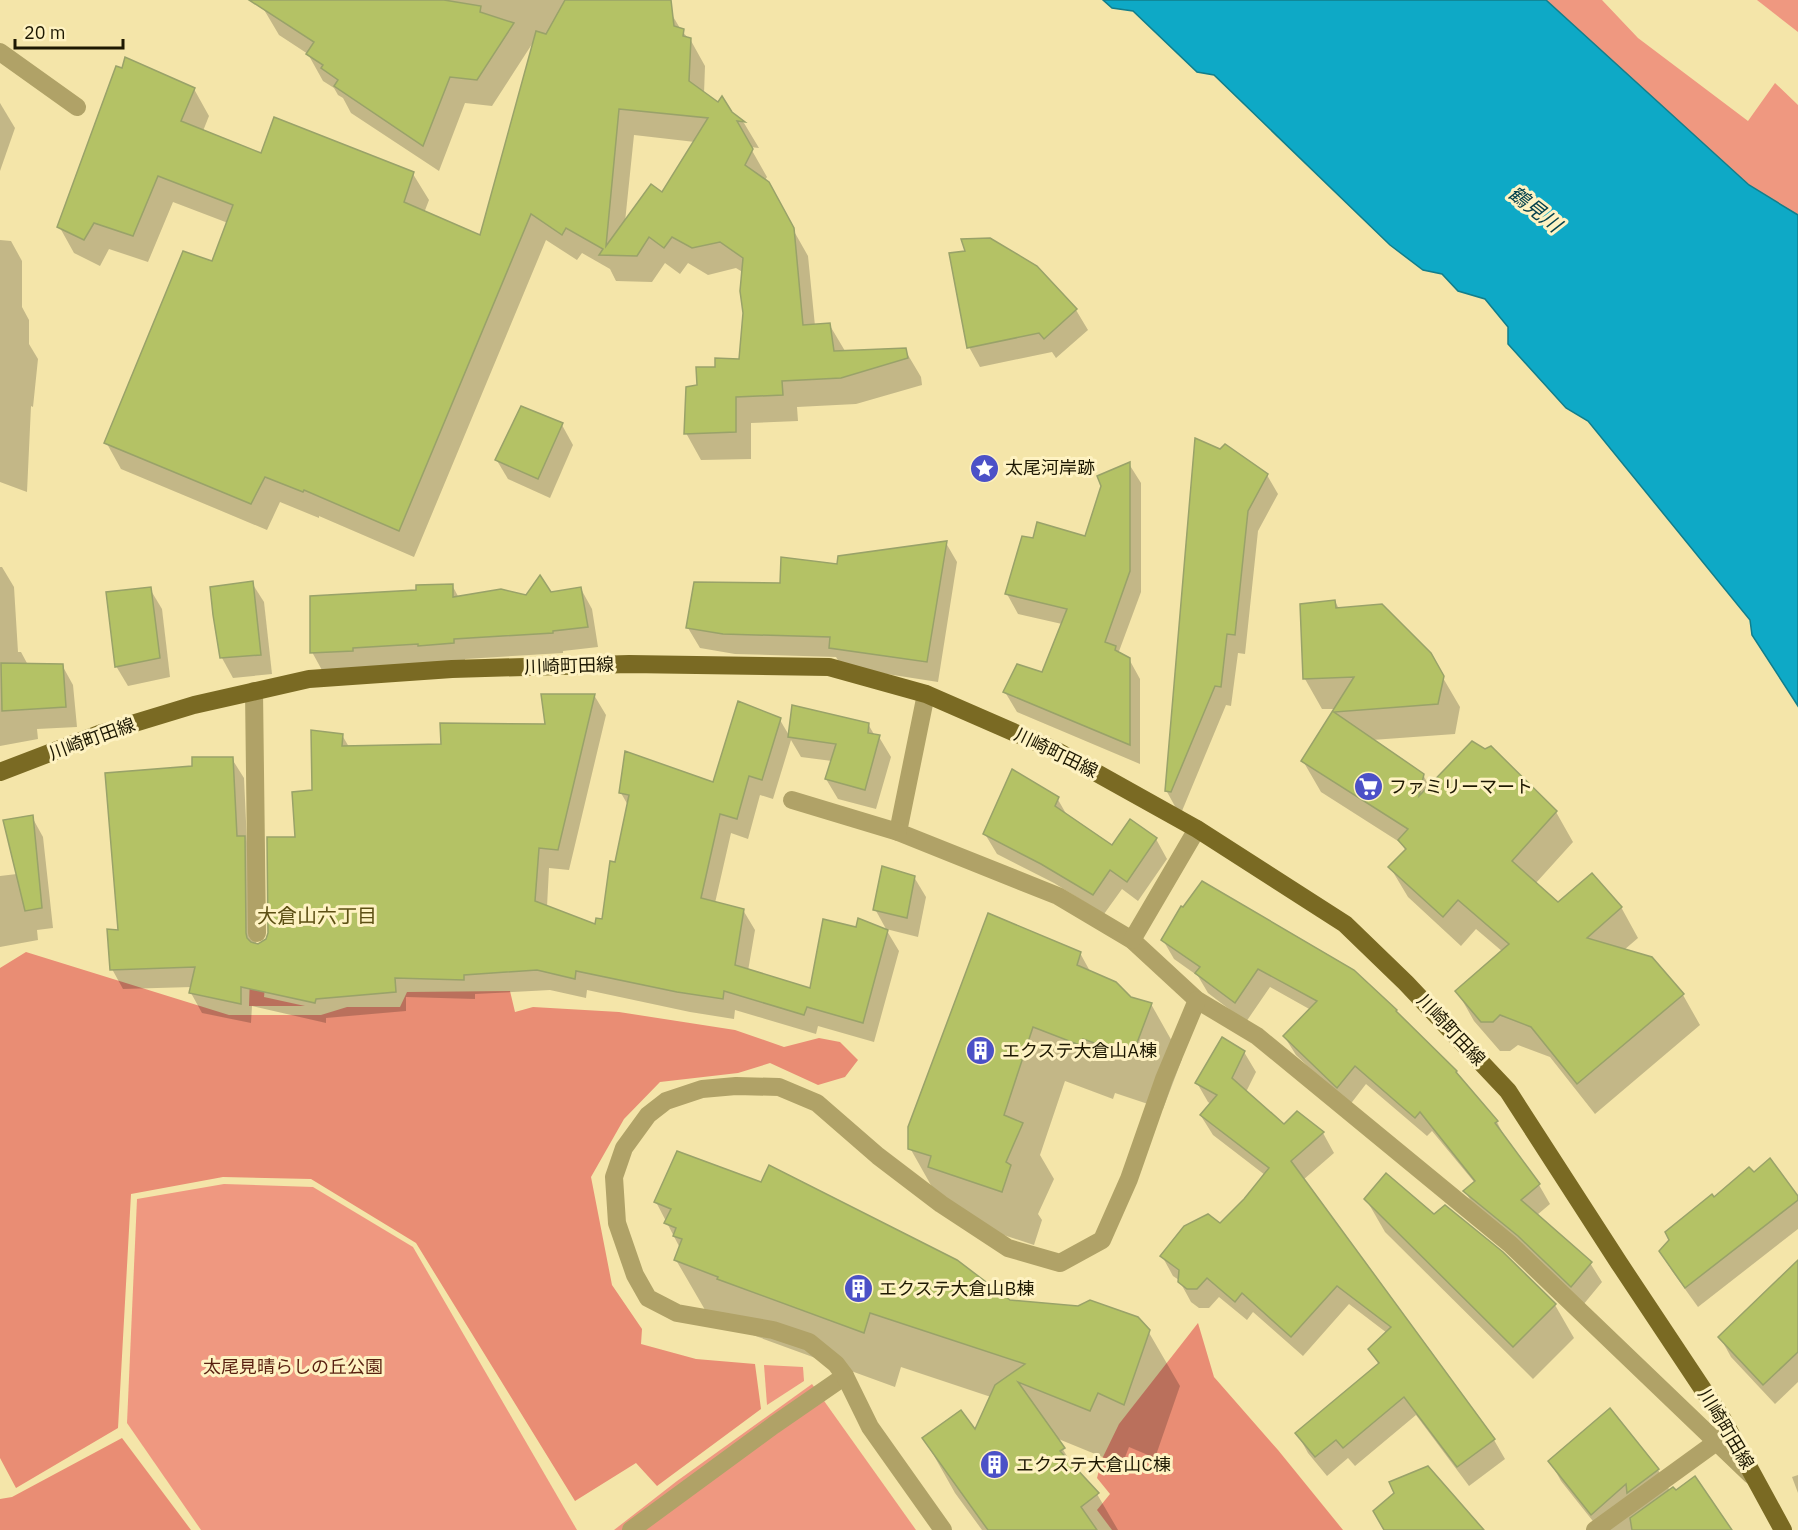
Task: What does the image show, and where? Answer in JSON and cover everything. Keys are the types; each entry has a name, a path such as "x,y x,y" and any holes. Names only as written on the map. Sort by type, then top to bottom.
{"main road":[{"name":"川崎町田線","path":"0,772 102,733 194,705 309,679 452,669 629,664 829,667 927,694 1059,752 1197,829 1345,924 1406,983 1508,1091 1724,1437 1757,1481 1783,1530"}],"street":[{"path":"0,52 77,107"},
{"path":"254,691 257,933"},
{"path":"898,832 927,694"},
{"path":"792,800 898,832 1058,896 1132,940 1197,1000 1257,1036 1510,1244 1724,1437 1595,1530"},
{"path":"1132,940 1197,829"},
{"path":"943,1530 870,1427 845,1376 836,1364 809,1342 773,1330 677,1313 648,1298 635,1275 617,1223 614,1177 624,1148 648,1115 666,1101 702,1089 736,1086 779,1087 817,1103 878,1156 940,1204 1008,1248 1060,1263 1102,1240 1129,1179 1164,1079 1197,1000"},
{"path":"631,1530 845,1376"}],"green space":[{"path":"1546,0 1602,0 1638,38 1748,121 1775,83 1798,105 1798,215 1749,185"},
{"path":"1757,0 1798,0 1798,32"},
{"name":"太尾見晴らしの丘公園","path":"224,1184 313,1187 413,1247 577,1530 201,1530 127,1423 137,1199"},
{"path":"764,1365 803,1367 804,1381 767,1405"},
{"path":"812,1384 916,1530 614,1530 677,1481"}],"shaded area":[{"path":"26,952 229,1015 321,1015 347,1007 400,1007 407,992 510,991 515,1012 533,1007 619,1012 735,1030 784,1047 819,1038 840,1042 858,1060 845,1077 818,1085 770,1063 738,1073 660,1082 624,1119 591,1177 612,1285 642,1329 641,1344 696,1359 755,1364 761,1409 657,1486 636,1463 575,1501 416,1243 311,1179 223,1177 131,1194 118,1428 16,1488 0,1458 0,968"},
{"path":"250,975 266,976 264,997 305,1006 249,1006"},
{"path":"1198,1323 1214,1377 1278,1450 1343,1530 1112,1530 1097,1510 1110,1494 1097,1478 1102,1459 1119,1424"},
{"path":"122,1438 191,1530 0,1530 0,1499 12,1497"}],"water":[{"name":"鶴見川","path":"1103,0 1546,0 1749,185 1798,215 1798,706 1752,635 1750,620 1588,421 1566,408 1508,344 1508,327 1485,299 1458,291 1442,274 1423,270 1390,245 1214,75 1197,72 1133,11 1112,8"}],"building":[{"path":"249,0 444,0 481,6 480,12 514,23 477,80 450,77 423,146 334,86 338,80 321,68 323,65 306,54 314,42"},
{"path":"565,0 671,0 674,26 684,29 683,36 691,38 689,81 718,102 722,96 732,112 745,122 737,121 753,149 745,165 769,182 794,228 803,325 830,323 834,351 906,348 908,358 841,378 782,381 783,395 736,397 736,432 684,434 686,387 697,385 696,367 715,367 715,358 739,359 743,313 740,291 743,258 720,242 692,248 672,237 664,248 649,237 637,256 599,255 603,249 566,228 562,235 531,214 399,531 304,490 303,492 265,477 251,504 104,443 183,251 212,261 233,205 158,176 133,236 94,223 84,240 57,227 116,66 122,68 125,57 195,88 181,121 261,153 274,117 414,172 404,202 480,235 536,31 546,34","holes":["619,109 708,118 662,192 651,184 606,246"]},
{"path":"990,238 1037,266 1077,309 1044,339 1039,333 967,348 949,253 965,251 961,239"},
{"path":"521,406 563,423 538,479 495,460"},
{"path":"1195,438 1220,449 1225,444 1268,474 1248,511 1235,635 1227,634 1221,687 1215,686 1171,792 1165,791"},
{"path":"1130,462 1130,571 1105,642 1116,646 1115,650 1130,658 1130,745 1003,692 1017,664 1042,672 1067,609 1005,594 1022,536 1033,538 1037,522 1085,536 1101,486 1097,476"},
{"path":"947,541 927,662 829,648 830,637 723,634 686,628 694,582 780,583 781,557 837,564 838,556"},
{"path":"540,575 551,592 581,587 588,627 553,631 553,633 454,639 454,643 353,648 353,651 310,653 310,596 416,590 416,585 453,584 453,597 501,589 526,595"},
{"path":"253,581 261,655 220,658 210,587"},
{"path":"151,587 160,658 115,667 106,592"},
{"path":"1335,600 1336,608 1382,604 1431,653 1444,676 1438,704 1334,712 1424,774 1419,796 1472,741 1485,749 1491,746 1557,811 1512,861 1558,902 1592,873 1622,907 1587,938 1652,957 1684,994 1577,1084 1531,1027 1500,1015 1493,1022 1481,1022 1455,991 1509,944 1458,900 1443,917 1388,867 1406,849 1398,840 1408,829 1301,761 1354,677 1303,679 1300,604"},
{"path":"1,663 63,664 66,707 2,711"},
{"path":"541,694 595,694 558,850 539,848 535,901 595,924 596,918 602,919 610,861 615,862 629,795 619,793 625,751 713,782 738,701 781,718 762,780 749,776 737,819 720,814 701,898 744,909 735,965 810,988 823,919 856,927 858,918 888,930 863,1023 807,1007 804,1015 724,991 723,999 576,971 575,979 537,970 464,975 464,980 395,978 396,992 316,999 315,1003 241,987 241,1004 189,993 195,967 110,970 107,929 118,930 105,773 192,766 192,757 233,757 237,836 245,836 246,933 251,942 258,944 266,939 268,933 267,837 295,837 292,792 312,790 311,730 343,734 342,746 441,744 440,723 545,724"},
{"path":"792,705 869,723 868,733 880,735 865,790 825,779 836,744 788,737"},
{"path":"1012,769 1059,797 1055,806 1112,845 1130,819 1157,838 1127,882 1110,870 1093,895 1041,864 983,834"},
{"path":"33,815 42,908 25,911 3,820"},
{"path":"882,866 915,876 907,918 873,910"},
{"path":"1202,881 1354,970 1457,1071 1498,1121 1495,1123 1540,1184 1521,1200 1592,1262 1571,1287 1518,1236 1463,1191 1475,1181 1420,1112 1415,1118 1355,1066 1337,1088 1283,1036 1317,1001 1258,969 1235,1003 1195,973 1200,967 1161,940 1181,906 1183,907"},
{"name":"エクステ大倉山A棟","path":"988,913 1081,952 1077,965 1116,982 1131,997 1152,1003 1132,1056 1083,1039 1082,1046 1033,1027 1004,1115 1023,1123 1006,1162 1011,1165 1002,1192 928,1167 931,1156 908,1149 908,1127"},
{"path":"1222,1037 1245,1051 1232,1078 1284,1124 1297,1111 1324,1132 1291,1161 1495,1439 1457,1467 1404,1397 1343,1448 1336,1440 1315,1457 1295,1433 1379,1363 1368,1349 1391,1327 1337,1286 1291,1337 1242,1293 1235,1302 1207,1278 1197,1289 1187,1289 1178,1282 1179,1270 1160,1256 1184,1226 1208,1214 1220,1223 1244,1199 1269,1168 1200,1115 1217,1095 1195,1083"},
{"name":"エクステ大倉山B棟","path":"677,1151 761,1182 769,1165 957,1260 1010,1300 1078,1306 1090,1300 1138,1317 1150,1330 1124,1405 1098,1393 1090,1411 1018,1382 1065,1448 1060,1451 1099,1493 1081,1507 1097,1530 988,1530 922,1438 961,1410 975,1429 995,1385 1025,1364 870,1313 864,1333 717,1279 718,1277 674,1260 682,1239 673,1236 676,1228 664,1223 671,1209 654,1202"},
{"path":"1770,1158 1798,1196 1798,1200 1685,1288 1659,1251 1669,1240 1665,1232 1712,1194 1714,1197 1749,1167 1754,1172"},
{"path":"1386,1173 1434,1214 1445,1205 1503,1252 1556,1304 1513,1347 1364,1199"},
{"path":"1798,1260 1798,1352 1763,1385 1718,1337"},
{"path":"1610,1408 1659,1469 1627,1493 1626,1484 1591,1515 1548,1461"},
{"path":"1428,1466 1484,1530 1384,1530 1373,1511 1394,1493 1389,1482"},
{"path":"1695,1476 1732,1530 1632,1530 1630,1518 1673,1487 1676,1490"}],"place":[{"name":"太尾河岸跡","path":"984,468"},
{"name":"ファミリーマート","path":"1368,787"},
{"name":"エクステ大倉山A棟","path":"981,1051"},
{"name":"エクステ大倉山B棟","path":"858,1289"},
{"name":"エクステ大倉山C棟","path":"995,1465"}],"district":[{"name":"大倉山六丁目","path":"317,916"}]}
